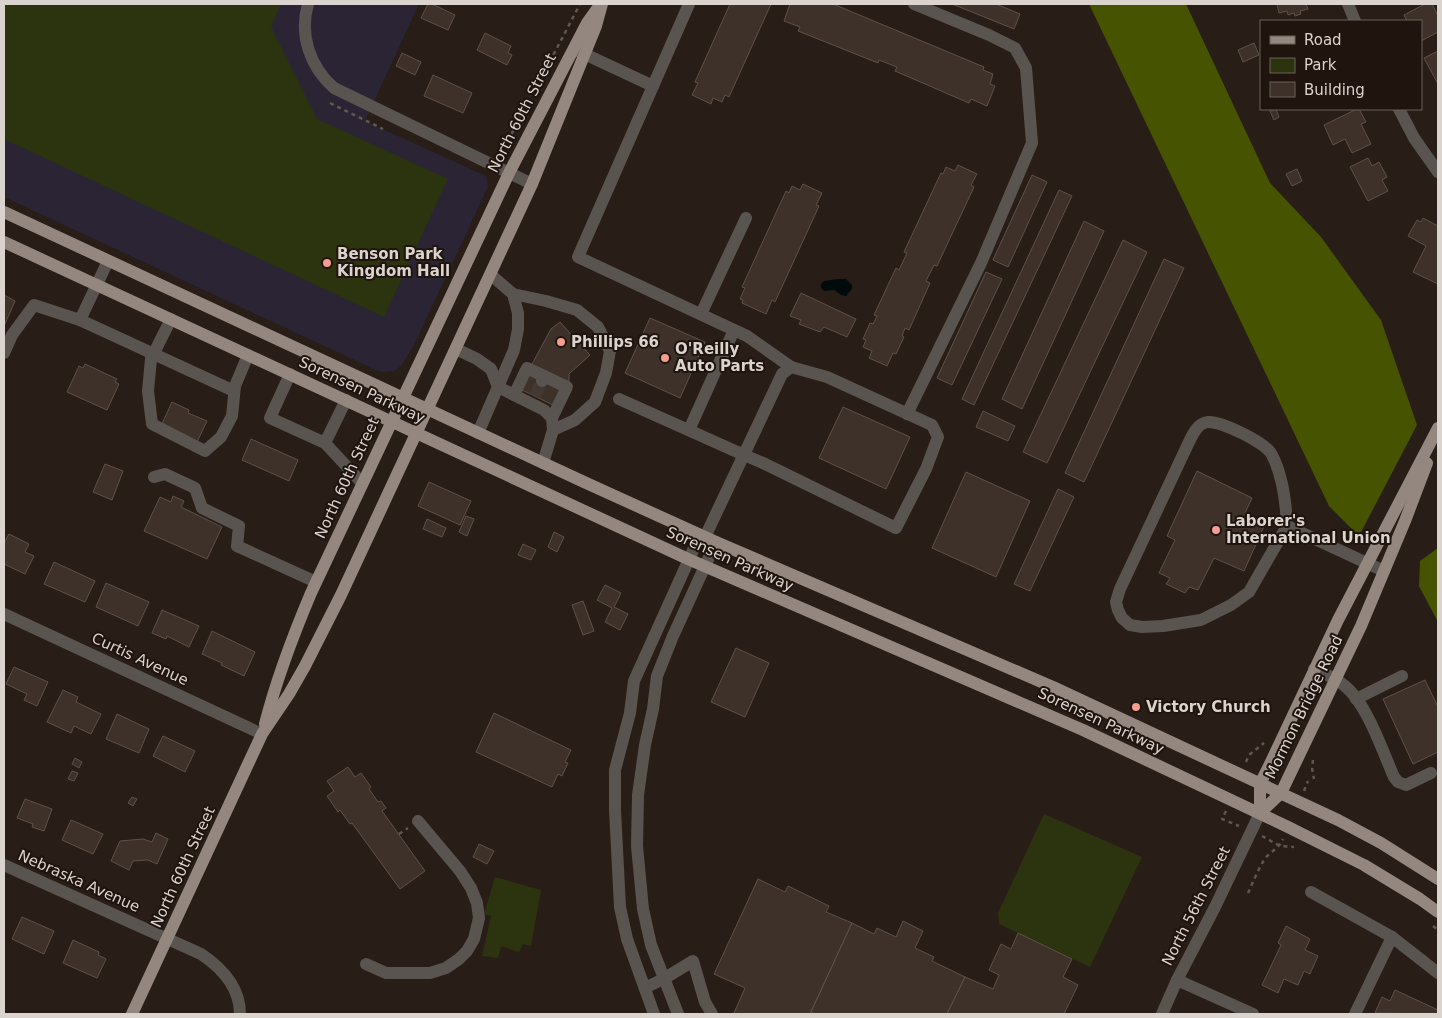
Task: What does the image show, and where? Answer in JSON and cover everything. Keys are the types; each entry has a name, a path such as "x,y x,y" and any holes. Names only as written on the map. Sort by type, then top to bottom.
{"main road":[{"name":"North 60th Street","path":"132,1014 262,734 306,666 417,433 532,184 588,23 602,4"},
{"name":"North 60th Street","path":"262,734 275,684 288,647 316,582 509,172 579,51"},
{"name":"Sorensen Parkway","path":"4,212 707,538 1053,687 1281,793 1381,842 1438,879"},
{"name":"Sorensen Parkway","path":"4,242 688,559 1083,730 1364,865 1413,894 1438,912"},
{"name":"Mormon Bridge Road","path":"1260,814 1260,784 1314,669 1438,428"},
{"name":"Mormon Bridge Road","path":"1260,814 1281,793 1361,626 1438,435"}],"street":[{"path":"308,4 305,28 310,56 317,70 334,88 532,184"},
{"path":"619,399 763,463 896,528 926,469 938,438 932,425 827,377 791,367 747,336 578,257 689,4"},
{"path":"907,414 981,263 1032,143 1026,68 1015,48 989,35 914,4"},
{"path":"1348,4 1355,20"},
{"path":"579,51 653,86"},
{"path":"1400,110 1414,138 1438,172"},
{"path":"700,314 746,218"},
{"path":"80,320 108,260"},
{"path":"490,275 513,294 576,310 598,327 610,351 606,373 596,402 575,420 553,424"},
{"path":"478,433 514,350 518,329 518,313 513,294"},
{"path":"4,353 12,335 34,305 80,320 234,390"},
{"path":"171,319 151,359 148,391 152,424 205,451 221,437 232,416 234,390 248,355"},
{"path":"689,430 734,330"},
{"path":"456,349 477,359 491,369 498,387 514,395 534,400 544,410 553,424"},
{"path":"678,1014 651,945 643,909 637,846 638,795 645,745 654,710 656,676 704,566 707,538 782,374 791,367"},
{"path":"514,395 527,368 543,379 566,387 553,424 543,463"},
{"path":"290,374 270,418 325,443 362,483"},
{"path":"325,443 346,400"},
{"path":"1208,422 1218,423 1260,442 1272,452 1286,503 1287,526 1249,592 1231,605 1201,620 1163,626 1142,628 1130,624 1122,618 1116,602 1120,589 1188,444 1200,425 1208,422"},
{"path":"154,477 165,474 195,488 202,508 239,526 237,546 316,582"},
{"path":"1287,526 1384,571"},
{"path":"654,1014 627,939 620,907 615,770 630,713 634,682 688,559 707,538"},
{"name":"Curtis Avenue","path":"4,614 262,734"},
{"path":"1314,669 1336,679 1346,687 1366,712 1390,769 1398,782 1406,785 1431,773"},
{"path":"1356,699 1402,676"},
{"name":"North 56th Street","path":"1162,1014 1260,814"},
{"path":"366,964 386,973 430,973 446,968 459,958 474,939 479,918 477,903 471,888 460,871 418,821"},
{"name":"Nebraska Avenue","path":"4,865 202,954 225,974 234,989 240,1014"},
{"path":"1311,892 1392,937 1438,973"},
{"path":"1355,1014 1392,937"},
{"path":"645,988 693,961 705,1002 712,1014"},
{"path":"1177,980 1253,1014"}],"path":[{"path":"545,71 580,4"},
{"path":"502,152 528,104"},
{"path":"1248,893 1264,859 1271,852 1280,846 1298,848"},
{"path":"1428,922 1438,930"}],"shaded area":[{"path":"4,4 419,4 365,121 486,176 488,187 413,347 401,366 394,371 383,372 376,370 4,197"},
{"path":"846,279 852,285 852,289 846,296 834,290 824,291 821,288 821,284 824,281"}],"green space":[{"path":"4,4 281,4 271,27 317,119 448,179 384,317 4,139"},
{"path":"1089,4 1186,4 1270,183 1321,237 1381,320 1417,425 1359,536 1329,506"},
{"path":"1438,548 1438,622 1419,586 1420,561"},
{"path":"1044,814 1142,857 1090,967 999,924 998,913"},
{"path":"495,877 541,890 531,946 523,944 519,952 501,946 498,958 482,956 491,916 484,914"}],"building":[{"path":"428,4 432,4 455,15 448,30 421,18"},
{"path":"730,4 771,4 729,97 725,95 722,102 713,98 711,104 692,95 698,83 695,82"},
{"path":"790,4 833,4 984,67 983,70 993,74 990,84 995,86 987,106 971,99 969,103 895,71 897,67 879,60 878,63 798,31 800,27 784,21"},
{"path":"952,4 996,4 1020,14 1014,29"},
{"path":"1277,4 1306,4 1308,9 1300,11 1301,14 1295,16 1294,13 1288,15 1287,11 1279,13"},
{"path":"1425,4 1432,4 1438,16 1438,32 1422,40 1422,20 1406,20 1404,15"},
{"path":"485,33 511,46 508,53 512,55 507,65 477,50"},
{"path":"1254,43 1259,55 1243,62 1238,50"},
{"path":"1438,51 1438,84 1424,58"},
{"path":"402,53 421,62 415,75 396,66"},
{"path":"433,75 472,93 463,113 424,96"},
{"path":"1276,110 1279,117 1274,120 1270,111"},
{"path":"1355,110 1360,110 1366,122 1361,124 1371,144 1352,153 1345,139 1333,145 1324,125"},
{"path":"1368,158 1372,166 1379,162 1387,177 1382,180 1388,191 1368,201 1350,167"},
{"path":"958,165 977,174 971,185 974,187 937,266 934,265 926,281 930,283 909,330 905,328 902,336 904,337 896,354 893,353 887,366 869,358 872,351 863,347 866,340 863,339 870,323 873,324 877,316 874,315 896,268 899,270 907,253 904,252 941,173 943,174 946,167 955,171"},
{"path":"1297,169 1302,181 1292,186 1286,174"},
{"path":"1032,175 1047,182 1008,267 993,260"},
{"path":"803,184 822,193 816,205 819,206 775,302 772,300 766,314 742,303 743,300 740,299 745,288 742,287 786,191 789,193 792,186 800,190"},
{"path":"1059,190 1072,196 974,405 962,399"},
{"path":"1423,218 1438,226 1438,284 1413,272 1426,246 1408,236 1417,220 1421,222"},
{"path":"1084,221 1104,231 1022,409 1002,399"},
{"path":"1123,240 1147,252 1047,463 1023,452"},
{"path":"1164,259 1184,268 1084,482 1065,473"},
{"path":"986,272 1002,279 952,385 937,378"},
{"path":"801,293 856,319 847,337 824,327 820,332 799,324 801,320 790,316"},
{"path":"4,295 15,301 4,326"},
{"name":"O'Reilly Auto Parts","path":"650,318 705,342 680,398 625,373"},
{"name":"Phillips 66","path":"560,322 590,355 569,374 569,383 531,366 551,329"},
{"path":"85,364 117,379 115,382 119,384 107,410 67,392 79,366 83,368"},
{"path":"527,374 562,391 555,406 520,389"},
{"path":"172,402 189,410 188,413 207,421 197,442 161,426"},
{"path":"843,407 910,437 886,489 819,458"},
{"path":"983,411 1015,426 1008,441 976,427"},
{"path":"251,439 298,460 289,481 242,460"},
{"path":"105,464 123,471 112,500 93,492"},
{"name":"Laborer's International Union","path":"1197,471 1252,498 1245,513 1265,524 1244,571 1214,558 1198,590 1189,587 1185,593 1166,584 1170,578 1159,573 1175,540 1167,536"},
{"path":"966,472 1030,501 996,577 932,548"},
{"path":"429,482 471,501 460,525 418,506"},
{"path":"1058,489 1074,497 1030,591 1014,584"},
{"path":"173,496 184,501 181,507 222,527 207,559 144,531 160,497 171,502"},
{"path":"466,516 474,519 467,536 459,532"},
{"path":"427,519 446,528 442,537 423,529"},
{"path":"554,532 564,537 557,552 548,547"},
{"path":"9,534 29,544 25,552 34,556 25,574 4,564 4,543"},
{"path":"523,544 536,550 531,560 518,555"},
{"path":"54,562 95,581 85,602 44,584"},
{"path":"106,583 149,602 138,626 96,607"},
{"path":"605,585 621,593 614,607 628,614 620,630 605,622 612,608 597,600"},
{"path":"583,601 594,631 583,635 572,605"},
{"path":"162,610 199,626 189,647 167,636 166,639 152,633"},
{"path":"212,631 255,652 244,676 202,654"},
{"path":"736,648 769,663 745,717 711,702"},
{"path":"14,667 48,682 37,706 24,700 27,694 6,684"},
{"path":"1425,680 1438,707 1438,752 1413,764 1383,699"},
{"path":"63,690 78,697 76,702 101,714 91,734 74,726 71,733 47,722"},
{"path":"494,713 571,750 565,762 568,763 562,776 558,774 552,787 476,752"},
{"path":"117,714 149,729 139,753 106,739"},
{"path":"163,736 195,751 185,772 153,756"},
{"path":"75,758 82,762 79,768 72,764"},
{"path":"348,767 355,777 361,773 371,787 369,789 378,802 381,801 386,808 382,811 425,871 400,889 352,823 350,824 340,810 338,812 327,796 334,791 327,781"},
{"path":"72,771 78,773 74,781 68,779"},
{"path":"132,797 137,799 133,806 128,803"},
{"path":"25,799 52,809 44,831 32,827 33,824 17,818"},
{"path":"71,820 103,834 93,854 62,840"},
{"path":"156,833 168,839 157,864 148,860 133,861 129,870 111,861 120,841 143,839 152,842"},
{"path":"479,844 494,851 487,864 473,857"},
{"path":"758,879 785,892 788,886 829,906 826,912 852,923 810,1014 734,1013 745,988 714,974"},
{"path":"22,917 54,931 44,954 12,939"},
{"path":"903,921 923,931 915,948 934,957 932,961 965,977 947,1014 815,1014 811,1012 852,923 874,934 877,928 896,937"},
{"path":"1286,926 1310,939 1305,950 1318,956 1310,974 1304,971 1298,985 1284,979 1278,993 1262,985 1281,945 1278,943"},
{"path":"1018,933 1072,959 1063,977 1078,985 1064,1014 947,1014 965,977 993,989 999,975 989,970 1001,944 1011,949"},
{"path":"73,940 99,952 98,955 106,959 97,978 63,963"},
{"path":"1395,990 1438,1010 1438,1014 1375,1013 1382,997 1390,1001"}],"tunnel":[{"path":"535,396 542,381"}],"place":[{"name":"Benson Park Kingdom Hall","path":"327,263"},
{"name":"Phillips 66","path":"561,342"},
{"name":"O'Reilly Auto Parts","path":"665,358"},
{"name":"Laborer's International Union","path":"1216,530"},
{"name":"Victory Church","path":"1136,707"}]}
